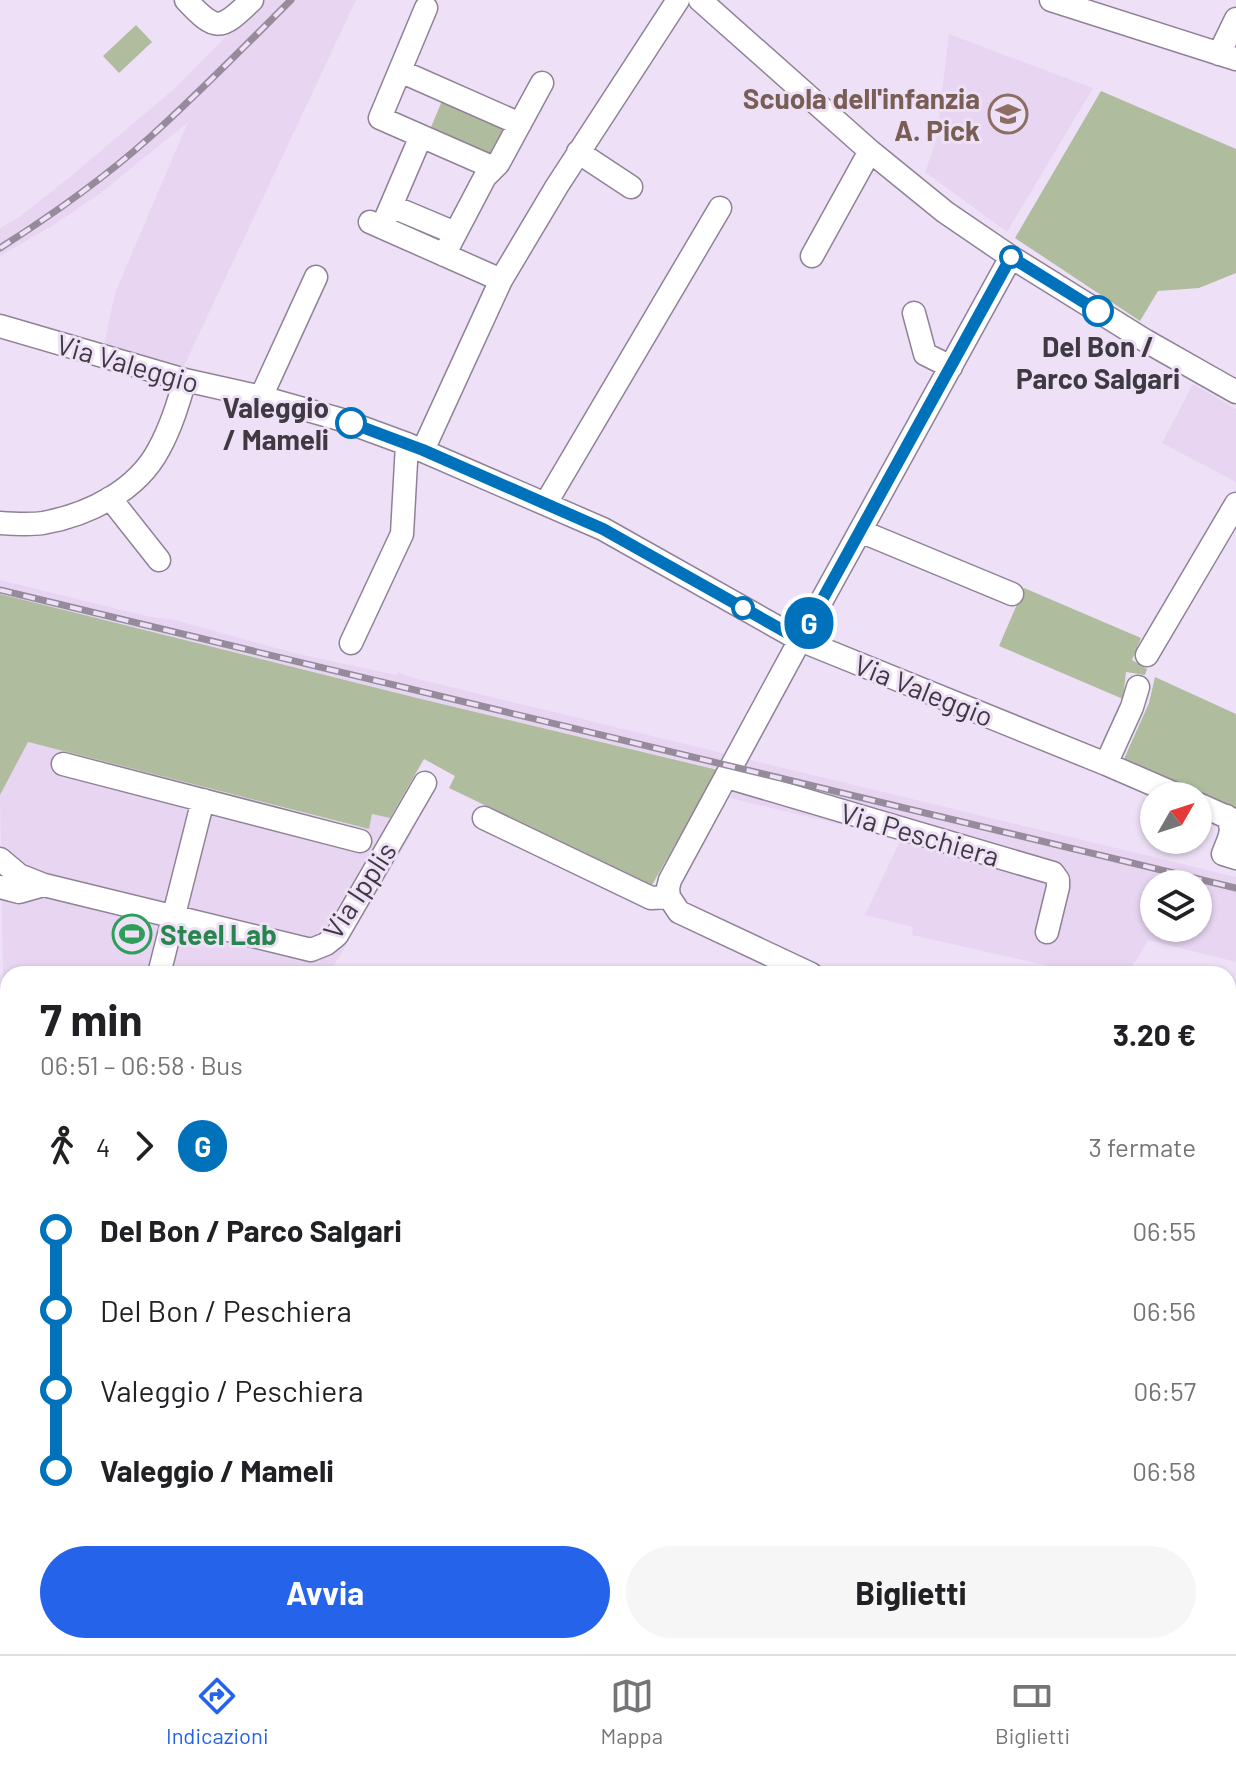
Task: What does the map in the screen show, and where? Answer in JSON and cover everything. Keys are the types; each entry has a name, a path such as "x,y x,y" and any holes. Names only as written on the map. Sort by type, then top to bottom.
{"street":[{"path":"186,0 205,21 216,25 234,17 252,0"},
{"path":"351,643 402,534 415,447 501,280 578,152 678,0"},
{"path":"700,0 870,151 945,212 1146,341 1236,392"},
{"path":"1051,0 1227,56 1236,19"},
{"path":"426,8 380,118 494,168"},
{"path":"400,71 520,124"},
{"path":"444,255 485,177 498,164 542,83"},
{"path":"421,136 391,206 375,224 501,280"},
{"path":"812,256 870,151"},
{"path":"578,152 631,187"},
{"path":"391,206 455,233"},
{"path":"546,503 720,208"},
{"path":"773,966 679,912 669,897 670,880 1011,257"},
{"path":"261,397 316,277"},
{"path":"914,313 925,354 951,367"},
{"name":"Via Valeggio","path":"0,326 185,380 339,419 415,447 603,529 800,640 1148,782"},
{"path":"0,523 40,524 61,519 110,498 137,479 158,452 173,419 185,380"},
{"path":"110,498 159,560"},
{"path":"1147,655 1236,504"},
{"path":"860,531 1012,594"},
{"path":"1106,764 1138,687"},
{"name":"Via Ipplis","path":"63,764 360,841"},
{"name":"Via Peschiera","path":"727,777 1053,873 1058,887 1047,932"},
{"name":"Via Ipplis","path":"0,907 9,883 44,885 311,950 326,944 340,929 425,783"},
{"path":"161,966 203,800"},
{"path":"1212,810 1231,818 1232,828 1223,854 1236,858"},
{"path":"484,818 651,898 669,897"},
{"path":"0,859 9,883"}],"shaded area":[{"path":"262,0 356,0 184,366 104,346 115,293 188,122 102,192 0,256 0,228 70,177 174,89"},
{"name":"Scuola dell'infanzia A. Pick","path":"949,34 1093,88 1007,232 925,172 936,141"},
{"path":"1193,384 1236,409 1236,482 1162,443"},
{"path":"0,580 146,616 175,620 294,653 396,675 398,672 1207,870 1140,870 1140,942 1147,942 1133,966 1049,966 912,935 913,927 865,915 901,839 730,798 742,775 0,594"},
{"path":"27,742 368,829 372,814 390,818 412,833 334,966 3,966 0,795"},
{"path":"1212,871 1236,877 1236,962 1156,942 1212,942"}],"green space":[{"path":"136,25 152,42 119,73 103,56"},
{"path":"1101,91 1236,149 1236,273 1199,288 1158,291 1140,321 1015,238"},
{"path":"444,96 512,127 490,159 429,132"},
{"path":"1024,588 1141,638 1132,660 1147,669 1145,675 1126,672 1123,699 999,646"},
{"path":"0,594 718,770 652,885 449,788 455,776 424,759 390,818 372,814 369,829 28,742 0,795"},
{"path":"1155,677 1236,714 1236,809 1212,799 1212,782 1172,782 1123,761 1149,703"}],"railway":[{"path":"0,248 77,196 132,153 291,0"},
{"path":"0,590 1236,888"}],"bus line":[{"name":"G","path":"351,423 423,450 603,529 800,640 1011,257 1098,311"}],"place":[{"name":"Scuola dell'infanzia A. Pick","path":"1008,114"},
{"name":"Del Bon / Parco Salgari","path":"1098,311"},
{"name":"Valeggio / Mameli","path":"351,423"},
{"name":"Steel Lab","path":"132,934"}]}
